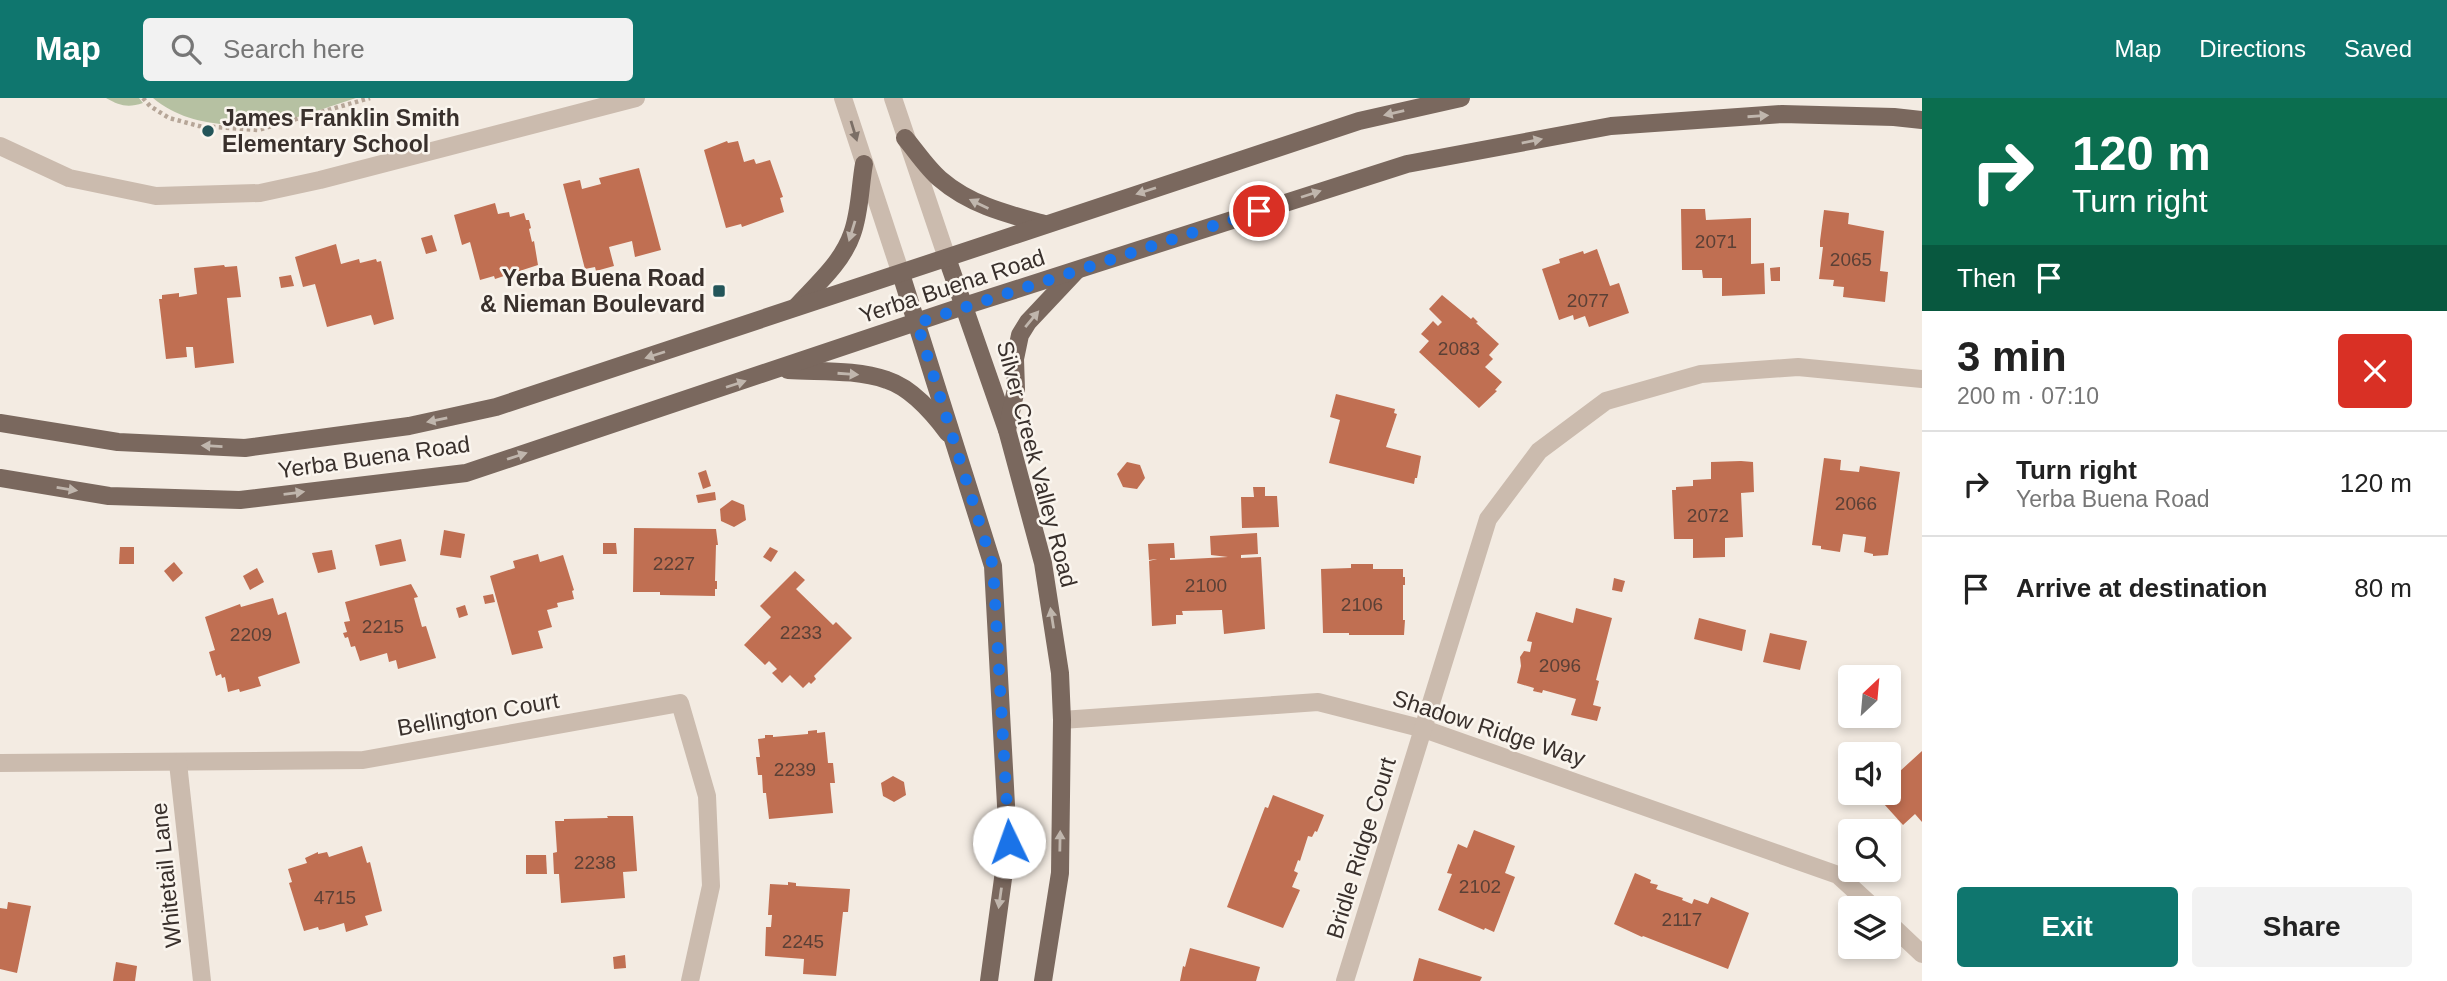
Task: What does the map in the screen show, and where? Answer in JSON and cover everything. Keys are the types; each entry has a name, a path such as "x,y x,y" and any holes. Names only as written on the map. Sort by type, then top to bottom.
{"main road":[{"name":"Yerba Buena Road","path":"0,423 118,442 245,448 409,426 496,407 1359,121 1461,98"},
{"name":"Yerba Buena Road","path":"0,478 109,496 240,500 466,472 964,306 1406,164 1611,126 1782,114 1922,120"},
{"path":"905,138 939,179 972,200 992,210 1044,224"},
{"path":"793,310 834,266 846,248 853,233 864,164"},
{"name":"Silver Creek Valley Road","path":"947,258 1007,430 1043,563 1060,673 1060,873 1044,981"},
{"path":"1007,430 1016,389 1015,359 1020,335 1028,322 1076,270"},
{"path":"901,274 993,566 1009,842 989,981"},
{"path":"780,369 861,375 888,380 915,397 935,415 956,445"}],"street":[{"path":"0,146 69,177 156,196 260,193 334,177 636,98"},
{"path":"843,98 901,274"},
{"path":"893,98 947,258"},
{"name":"Bridle Ridge Court","path":"1345,981 1488,519 1539,450 1606,401 1701,374 1798,367 1922,379"},
{"name":"Shadow Ridge Way","path":"1062,720 1318,702 1424,729 1838,875 1861,896"},
{"name":"Bellington Court","path":"0,763 363,760 680,703 707,796 711,886 690,981"},
{"name":"Whitetail Lane","path":"178,763 202,981"},
{"path":"1901,934 1922,954"}],"path":[{"path":"143,98 169,118 199,126 258,130 370,98"}],"green space":[{"path":"106,98 139,98 143,103 124,105"},
{"path":"153,98 356,98 294,118 249,127 189,118 170,110"}],"building":[{"path":"727,141 738,141 744,162 754,159 756,164 770,160 783,197 780,198 784,212 742,227 741,224 726,228 704,150"},
{"path":"639,168 661,250 635,257 632,241 609,247 614,266 596,271 595,267 585,269 563,184 580,180 582,189 601,184 599,178"},
{"path":"495,203 498,214 509,212 510,217 524,213 526,220 529,220 538,265 495,279 494,276 480,280 470,242 462,245 454,215"},
{"path":"1681,209 1705,209 1706,220 1751,218 1751,264 1764,263 1765,294 1722,296 1722,278 1703,278 1702,270 1682,270"},
{"path":"1824,210 1849,213 1848,224 1884,231 1880,271 1888,272 1885,302 1843,297 1844,287 1833,286 1834,280 1819,279"},
{"path":"432,235 437,251 426,254 421,238"},
{"path":"336,244 341,264 359,259 360,263 376,259 377,262 381,261 394,319 374,325 371,315 327,327 315,284 303,287 295,257"},
{"path":"1597,249 1610,286 1619,283 1629,313 1589,327 1585,316 1574,320 1573,315 1559,320 1542,269 1560,263 1559,259"},
{"path":"237,266 241,297 227,298 234,363 195,368 193,347 186,347 187,357 166,359 159,299 162,299 162,295 179,293 179,297 197,294 194,268"},
{"path":"1780,267 1780,281 1771,281 1770,268"},
{"path":"291,275 294,286 281,288 279,277"},
{"path":"1442,295 1471,319 1473,317 1499,344 1489,355 1493,359 1485,367 1502,382 1495,390 1497,391 1479,408 1419,352 1429,341 1421,334 1433,321 1438,326 1442,322 1429,309"},
{"path":"1336,394 1395,409 1394,413 1397,414 1386,447 1421,456 1414,484 1329,463 1340,420 1330,417"},
{"path":"1824,458 1841,460 1840,470 1859,472 1860,466 1900,472 1888,555 1873,556 1864,552 1866,537 1843,534 1840,552 1812,545"},
{"path":"1127,462 1140,465 1145,478 1137,489 1123,487 1117,474"},
{"path":"1711,462 1753,462 1754,492 1741,493 1743,537 1725,538 1725,557 1693,558 1693,539 1674,539 1672,490 1676,490 1676,487 1693,486 1693,480 1711,479"},
{"path":"706,470 711,486 703,489 698,473"},
{"path":"1253,487 1265,487 1265,496 1277,496 1279,527 1242,528 1241,497 1254,497"},
{"path":"715,492 716,500 698,503 696,495"},
{"path":"732,500 744,505 746,520 734,527 721,521 720,509"},
{"path":"634,528 716,529 718,545 715,596 633,592"},
{"path":"444,530 465,534 461,558 440,555"},
{"path":"1257,533 1258,554 1241,555 1241,558 1261,557 1265,629 1224,634 1222,610 1182,611 1183,615 1176,615 1176,624 1152,626 1149,561 1157,559 1149,560 1148,544 1174,543 1175,558 1170,560 1228,557 1211,555 1210,536"},
{"path":"401,539 406,561 380,566 375,545"},
{"path":"603,543 616,543 617,554 603,554"},
{"path":"120,547 134,547 134,564 119,564"},
{"path":"770,547 778,551 771,562 763,557"},
{"path":"332,550 336,569 318,573 312,553"},
{"path":"538,554 540,562 563,555 574,590 574,599 557,603 558,607 547,610 552,627 538,631 543,648 512,655 490,576 515,568 513,561"},
{"path":"174,562 183,573 173,582 164,571"},
{"path":"1351,564 1373,564 1373,569 1403,569 1404,635 1323,633 1321,569 1351,568"},
{"path":"257,568 264,582 250,590 243,576"},
{"path":"795,571 805,580 796,589 833,625 836,622 852,638 814,676 816,679 803,688 790,675 782,683 772,673 777,669 769,661 765,665 744,645 771,617 760,606"},
{"path":"1614,578 1625,581 1622,592 1612,590"},
{"path":"411,584 418,597 414,598 422,627 426,626 436,658 398,669 396,660 389,662 387,653 360,661 355,646 351,647 348,637 345,638 343,633 347,632 344,622 350,621 345,602"},
{"path":"493,594 495,602 485,604 483,596"},
{"path":"273,598 278,615 286,612 300,663 258,677 261,686 240,692 239,689 228,692 225,677 222,678 221,674 216,676 209,652 215,650 205,617 240,604 241,607"},
{"path":"465,605 468,615 459,618 456,608"},
{"path":"1576,608 1612,618 1596,680 1599,681 1593,705 1601,707 1597,721 1571,715 1576,699 1543,690 1542,693 1533,691 1534,688 1517,683 1520,657 1524,651 1530,652 1532,642 1527,641 1536,612 1573,623"},
{"path":"1699,618 1746,630 1742,651 1694,639"},
{"path":"1770,633 1807,641 1800,670 1763,662"},
{"path":"817,730 817,733 825,732 828,763 833,763 835,783 830,783 833,813 769,819 762,775 758,775 758,739 765,738 765,735 773,737 808,734 808,731"},
{"path":"1922,751 1922,822 1915,814 1903,825 1901,819 1898,819 1885,805 1901,805 1901,770"},
{"path":"893,776 904,782 906,795 894,802 883,796 881,783"},
{"path":"1273,795 1324,815 1317,832 1315,831 1312,837 1308,836 1294,871 1298,873 1292,887 1300,890 1283,928 1227,907 1265,807 1268,808"},
{"path":"607,816 633,816 637,871 623,872 625,898 561,903 559,874 554,874 553,853 557,852 555,821 608,818"},
{"path":"1474,830 1515,846 1505,873 1515,877 1494,932 1438,910 1452,874 1447,873 1458,844 1467,848"},
{"path":"362,846 367,863 370,862 382,911 365,916 368,925 346,932 344,923 304,931 289,883 292,882 288,869 307,863 305,858 318,852 327,852 329,857"},
{"path":"526,855 546,855 547,874 526,874"},
{"path":"1635,873 1658,885 1656,889 1692,904 1694,899 1708,904 1711,897 1749,913 1728,969 1614,924"},
{"path":"788,882 796,883 796,886 850,889 848,912 843,912 836,976 803,974 804,959 765,956 766,927 771,927 772,915 768,915 770,884 788,885"},
{"path":"8,902 31,906 17,973 0,969 0,908 7,909"},
{"path":"1190,948 1260,967 1256,981 1180,981"},
{"path":"625,955 626,968 614,969 613,957"},
{"path":"1419,958 1482,977 1480,981 1413,981"},
{"path":"116,962 137,966 135,981 113,981"}],"place":[{"name":"James Franklin Smith Elementary School","path":"208,131"},
{"name":"Yerba Buena Road & Nieman Boulevard","path":"719,291"}],"route":[{"path":"1009,842 993,566 917,323 1259,211"}]}
